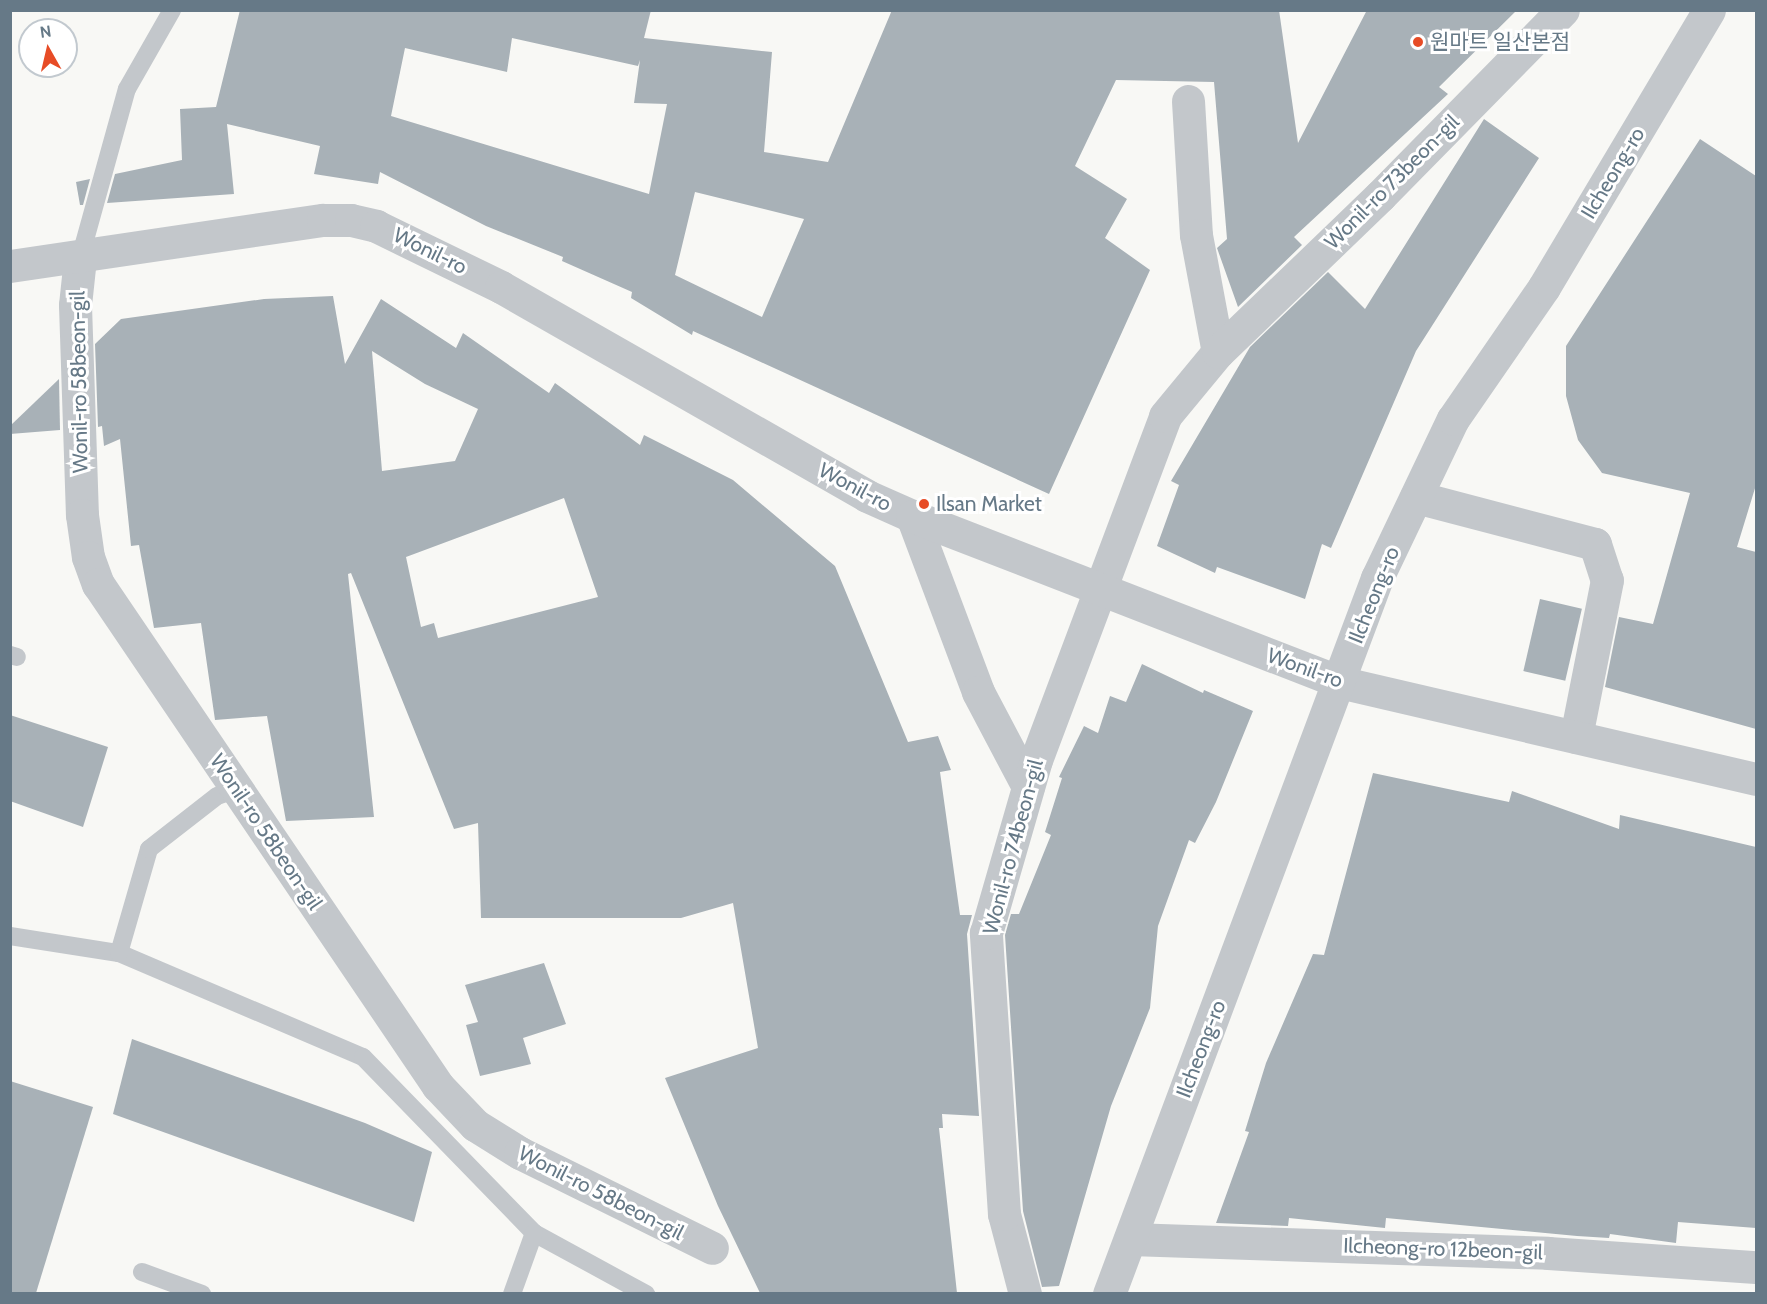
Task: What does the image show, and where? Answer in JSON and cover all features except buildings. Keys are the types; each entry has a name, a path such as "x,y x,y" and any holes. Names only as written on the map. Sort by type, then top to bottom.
{"street":[{"name":"Wonil-ro 73beon-gil","path":"1098,588 1165,416 1218,352 1380,196 1563,10"},
{"name":"Ilcheong-ro","path":"1109,1293 1377,578 1453,419 1544,287 1709,10"},
{"path":"1188,101 1196,235 1218,352"},
{"name":"Wonil-ro","path":"10,266 80,258 323,220 351,220 376,226 501,287 867,496 912,516 1339,682 1756,779"},
{"name":"Wonil-ro 58beon-gil","path":"80,258 75,305 82,515 88,557 98,584 438,1086 475,1125 520,1154 712,1248"},
{"path":"1416,497 1595,544 1607,580 1576,737"},
{"path":"912,516 978,692 1028,787"},
{"name":"Wonil-ro 74beon-gil","path":"1025,1293 1004,1214 986,933 1028,787 1098,588"},
{"name":"Ilcheong-ro 12beon-gil","path":"1130,1239 1548,1252 1756,1267"}],"lane":[{"path":"80,258 127,89 172,10"},
{"path":"119,953 149,849 200,808 238,789"},
{"path":"10,936 119,953 363,1057 534,1233 646,1293"},
{"path":"512,1293 534,1233"},
{"path":"142,1272 202,1293"}],"place":[{"name":"원마트 일산본점","path":"1418,42"},
{"name":"Ilsan Market","path":"924,504"}]}
